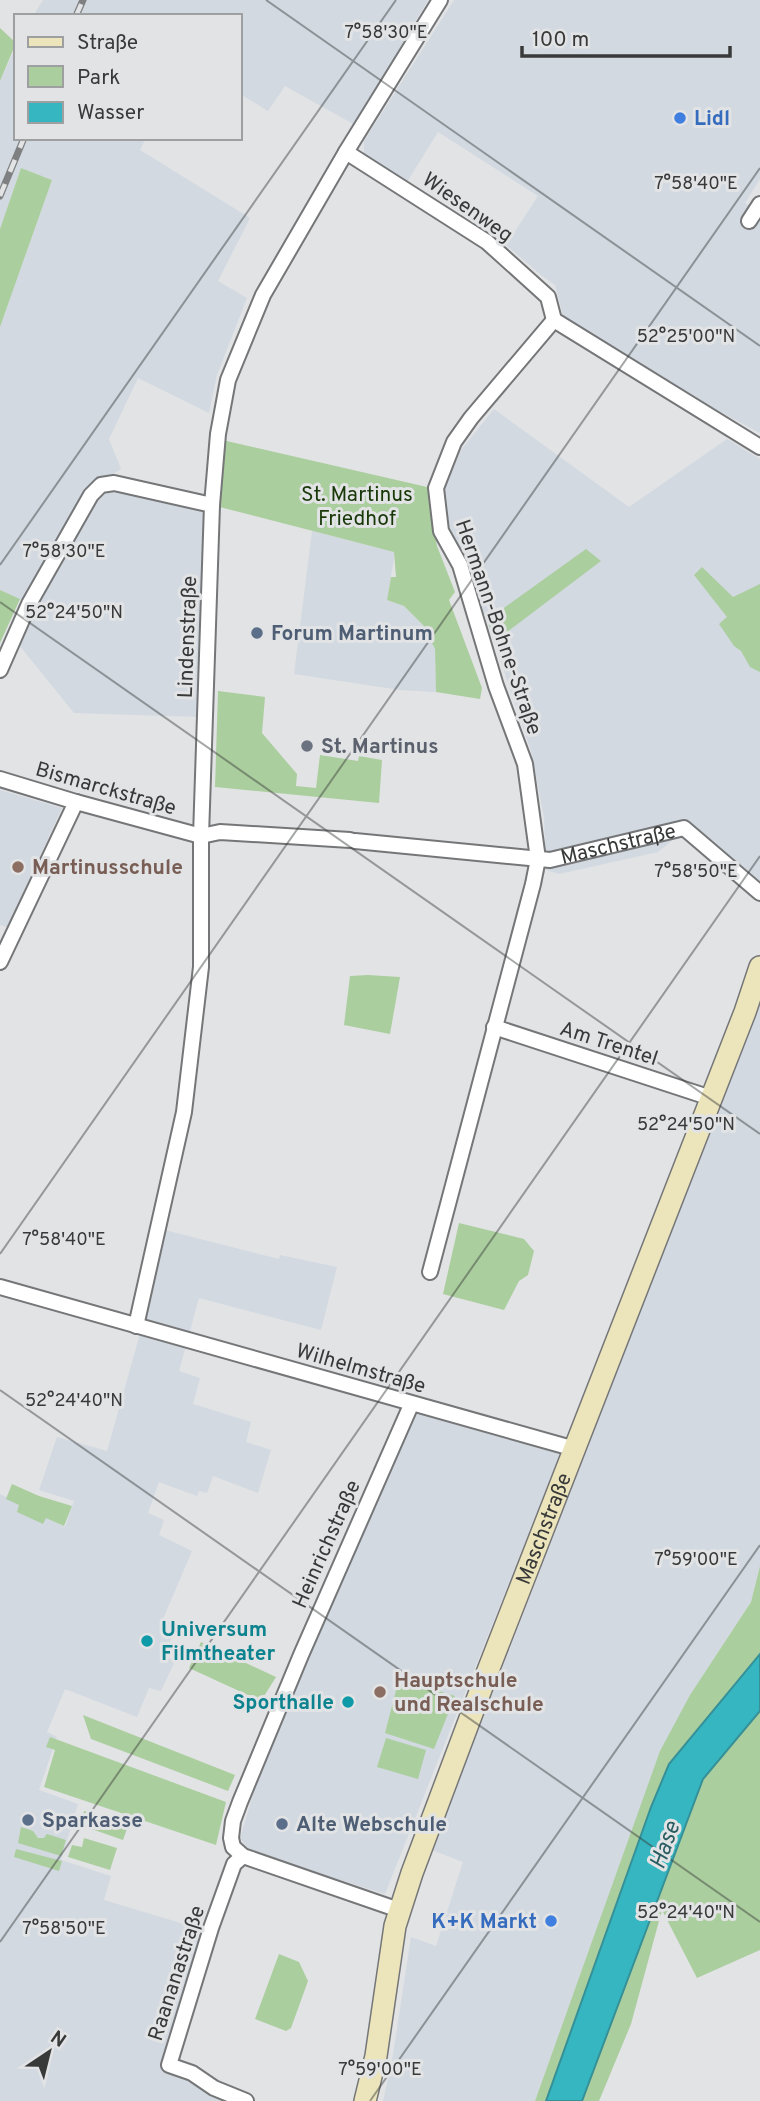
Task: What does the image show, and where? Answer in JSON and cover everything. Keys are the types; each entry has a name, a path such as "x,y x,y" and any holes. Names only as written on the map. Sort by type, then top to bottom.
{"main road":[{"name":"Maschstraße","path":"365,2101 376,2056 399,1910 489,1668 760,967"}],"street":[{"name":"Lindenstraße","path":"136,1326 184,1112 201,967 201,836 212,505 218,439 228,380 263,295 346,152 440,0"},
{"name":"Wiesenweg","path":"346,152 487,242 548,297 554,320"},
{"path":"749,221 760,204"},
{"path":"554,320 760,447"},
{"name":"Hermann-Bohne-Straße","path":"430,1272 538,859 525,764 496,686 460,565 441,531 436,488 454,442 554,320"},
{"path":"0,670 29,604 97,488 114,482 212,505"},
{"name":"Bismarckstraße","path":"0,779 201,836"},
{"path":"0,962 76,802"},
{"name":"Maschstraße","path":"538,859 550,860 684,828 760,893"},
{"path":"201,836 219,832 352,840 538,859"},
{"name":"Am Trentel","path":"494,1027 711,1098"},
{"name":"Wilhelmstraße","path":"0,1287 575,1450"},
{"name":"Heinrichstraße","path":"243,1856 233,1847 231,1838 233,1821 240,1802 298,1660 411,1405"},
{"path":"243,1856 399,1910"},
{"name":"Raananastraße","path":"243,1856 234,1864 218,1909 169,2065 192,2073 214,2088 246,2101"}],"shaded area":[{"path":"43,0 428,0 355,125 285,86 268,111 242,95 242,14 34,14"},
{"path":"454,0 760,0 760,179 745,203 760,213 760,433 693,397 589,335 563,316 555,285 506,245 538,196 438,132 407,182 370,160 364,153 364,141"},
{"path":"14,50 14,140 145,140 140,150 250,218 218,281 247,298 217,375 209,413 138,378 109,439 121,469 90,488 24,601 0,590 0,327 52,180 21,168 0,229 0,81"},
{"path":"494,409 629,507 727,439 760,459 760,903 679,835 658,852 559,874 546,870 544,817 531,751 478,595 449,528 443,490 461,450"},
{"path":"105,488 203,509 200,717 74,713 19,645 36,608"},
{"path":"312,531 395,552 387,600 404,606 423,625 435,649 436,692 400,690 294,674"},
{"name":"Martinusschule","path":"0,790 62,808 7,927 0,925"},
{"path":"760,1003 760,1566 751,1602 690,1695 625,1850 535,2101 383,2101 392,2061 411,1937 436,1946 463,1862 432,1850"},
{"path":"165,1230 279,1259 280,1255 337,1267 321,1330 199,1298 179,1371 200,1378 193,1404 251,1422 246,1442 271,1450 258,1493 213,1476 207,1493 199,1491 197,1496 159,1482 148,1513 164,1520 159,1535 192,1551 163,1619 177,1625 164,1655 175,1661 161,1691 149,1688 137,1717 65,1689 47,1732 57,1737 39,1790 78,1804 61,1860 111,1876 104,1900 207,1931 166,2068 237,2101 0,2101 0,1494 65,1527 74,1501 39,1490 57,1437 107,1451 143,1323"},
{"name":"Hauptschule und Realschule","path":"417,1413 560,1454 385,1894 255,1853 240,1838 257,1782 331,1603"}],"green space":[{"path":"0,28 14,41 14,48 0,81"},
{"path":"21,168 52,180 0,327 0,229"},
{"name":"St. Martinus Friedhof","path":"218,439 427,487 437,546 455,592 449,600 482,688 480,699 436,692 435,649 423,625 404,606 387,600 391,577 396,577 394,552 212,505"},
{"path":"586,549 601,561 495,641 486,617 494,615"},
{"path":"702,567 733,597 760,584 760,672 750,667 719,624 727,617 694,575"},
{"path":"0,590 20,599 0,643"},
{"path":"218,691 265,697 262,733 297,774 296,786 316,788 320,755 358,761 359,756 382,760 379,803 215,787"},
{"path":"350,976 400,977 390,1034 344,1025"},
{"path":"459,1223 524,1239 534,1251 528,1275 519,1281 504,1310 443,1294"},
{"path":"12,1484 72,1506 64,1526 46,1518 43,1524 17,1512 19,1505 6,1499"},
{"path":"760,1566 760,1654 669,1764 651,1807 546,2101 535,2101 660,1751 690,1695 751,1602"},
{"path":"201,1642 276,1677 261,1701 189,1668"},
{"path":"399,1679 455,1696 434,1749 385,1733"},
{"path":"760,1711 760,1950 697,1978 662,1910 631,2024 599,2101 582,2101 703,1779"},
{"path":"83,1715 235,1775 228,1791 91,1739"},
{"path":"50,1737 226,1802 216,1845 44,1787 55,1750 46,1747"},
{"path":"386,1738 426,1750 418,1779 377,1767"},
{"path":"84,1811 128,1826 123,1840 80,1825"},
{"path":"21,1827 33,1831 38,1838 44,1838 47,1834 66,1840 61,1856 18,1843"},
{"path":"84,1838 117,1848 110,1870 68,1857 72,1845 82,1847"},
{"path":"16,1849 62,1861 59,1871 14,1857"},
{"path":"279,1954 299,1962 308,1981 291,2028 286,2031 255,2019"}],"water":[{"name":"Hase","path":"760,1654 760,1711 703,1779 582,2101 546,2101 651,1807 669,1764"}],"railway":[{"path":"77,14 83,0"},
{"path":"0,196 23,140"}],"place":[{"name":"Lidl","path":"680,118"},
{"name":"Forum Martinum","path":"257,633"},
{"name":"St. Martinus","path":"307,746"},
{"name":"Martinusschule","path":"18,867"},
{"name":"Universum Filmtheater","path":"147,1641"},
{"name":"Hauptschule und Realschule","path":"380,1692"},
{"name":"Sporthalle","path":"348,1702"},
{"name":"Sparkasse","path":"28,1820"},
{"name":"Alte Webschule","path":"282,1824"},
{"name":"K+K Markt","path":"551,1921"}]}
